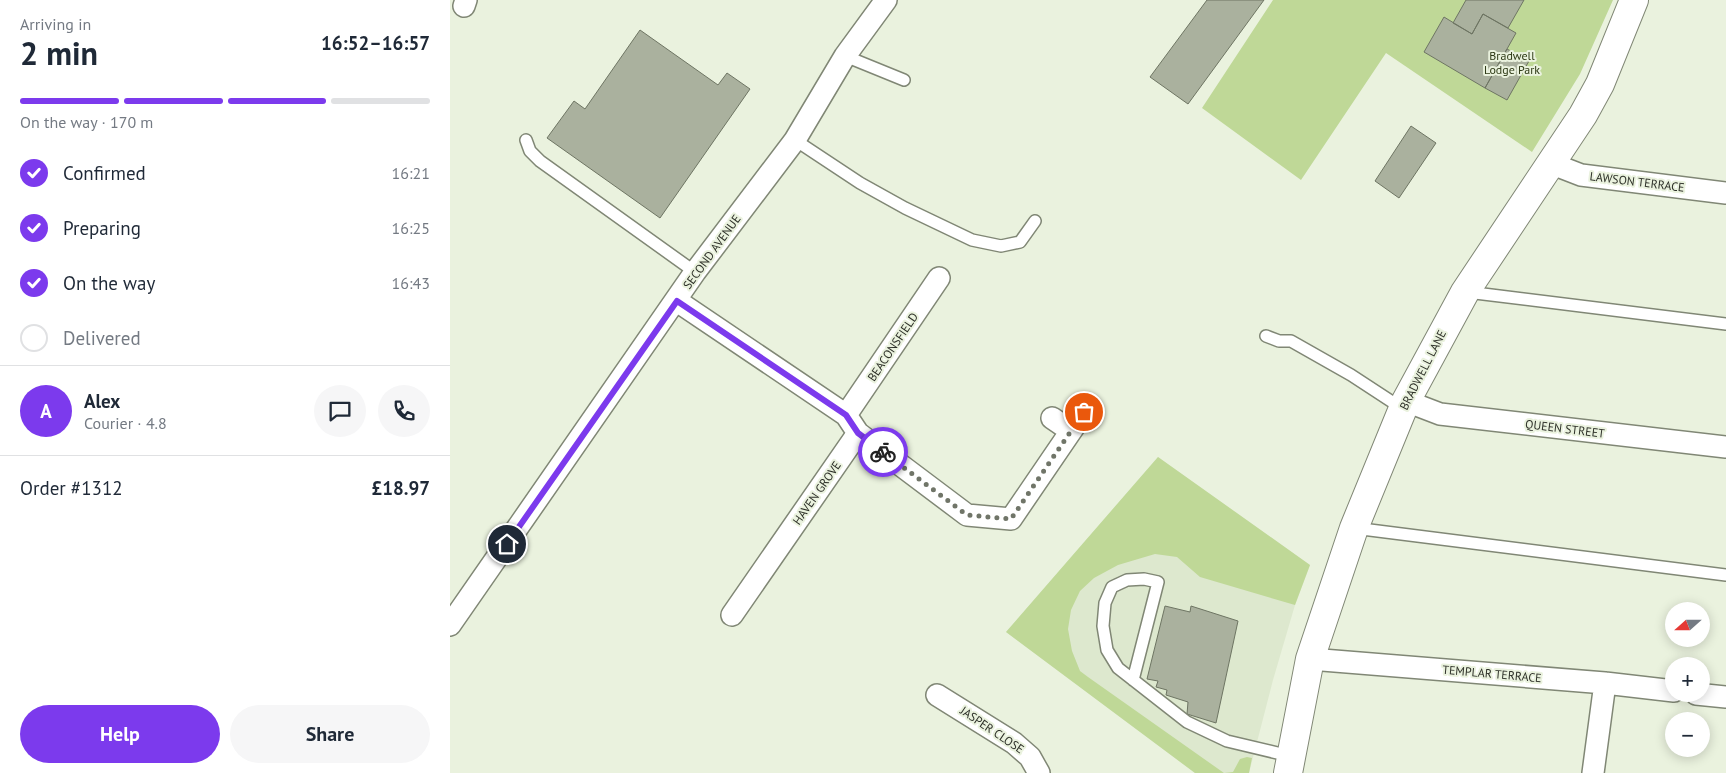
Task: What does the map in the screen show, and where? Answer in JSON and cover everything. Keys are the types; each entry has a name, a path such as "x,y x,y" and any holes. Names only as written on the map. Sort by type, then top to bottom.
{"street":[{"name":"SECOND AVENUE","path":"450,625 677,301 695,272 794,140 845,56 886,0"},
{"name":"BRADWELL LANE","path":"1289,765 1310,659 1354,528 1404,405 1465,292 1583,115 1600,84 1634,0"},
{"name":"LAWSON TERRACE","path":"1550,163 1581,175 1726,192"},
{"name":"BEACONSFIELD","path":"846,415 940,278"},
{"path":"677,301 846,415 858,433 967,515 1011,519 1084,412"},
{"name":"QUEEN STREET","path":"1404,405 1440,414 1726,447"},
{"path":"1052,418 1071,431"},
{"name":"HAVEN GROVE","path":"732,615 858,433"},
{"name":"TEMPLAR TERRACE","path":"1310,659 1605,683 1665,690"},
{"path":"1593,773 1605,683"},
{"name":"JASPER CLOSE","path":"937,695 1014,742 1030,757 1039,773"},
{"path":"1710,695 1726,697"}],"lane":[{"path":"845,56 904,80"},
{"path":"526,140 530,151 540,161 695,272"},
{"path":"794,140 860,183 904,208 972,240 1001,246 1020,242 1035,221"},
{"path":"1465,292 1726,324"},
{"path":"1266,336 1280,341 1291,342 1404,405"},
{"path":"1354,528 1726,575"},
{"path":"1133,680 1158,582 1144,579 1127,580 1112,587 1105,603 1103,626 1107,650 1118,668 1133,680 1187,722 1227,741 1289,765"}],"shaded area":[{"path":"1158,457 1310,565 1295,605 1273,680 1249,773 1195,773 1006,632"}],"green space":[{"name":"Bradwell Lodge Park","path":"1273,0 1613,0 1580,74 1532,152 1386,53 1301,180 1202,108"},
{"path":"1158,457 1310,565 1295,605 1200,577 1177,557 1155,554 1118,565 1094,578 1080,591 1071,610 1068,629 1072,651 1080,671 1224,773 1195,773 1006,632"},
{"path":"1252,758 1249,773 1224,773 1233,772 1240,759"}],"building":[{"path":"1207,0 1264,0 1188,104 1150,77"},
{"path":"1466,0 1524,0 1508,28 1483,14 1472,34 1453,23"},
{"path":"1483,14 1516,33 1485,88 1424,52 1444,17 1472,34"},
{"path":"640,30 718,85 727,73 750,89 660,218 547,138 574,101 585,109"},
{"path":"1507,49 1529,61 1507,100 1485,88"},
{"path":"1411,126 1436,143 1399,198 1375,181"},
{"path":"1165,606 1190,612 1191,606 1238,621 1216,723 1187,714 1188,702 1166,695 1167,690 1156,687 1158,681 1147,679"}],"way so far":[{"path":"883,452 967,515 1011,519 1084,412"}],"route":[{"path":"507,544 677,301 846,415 858,433 883,452"}]}
